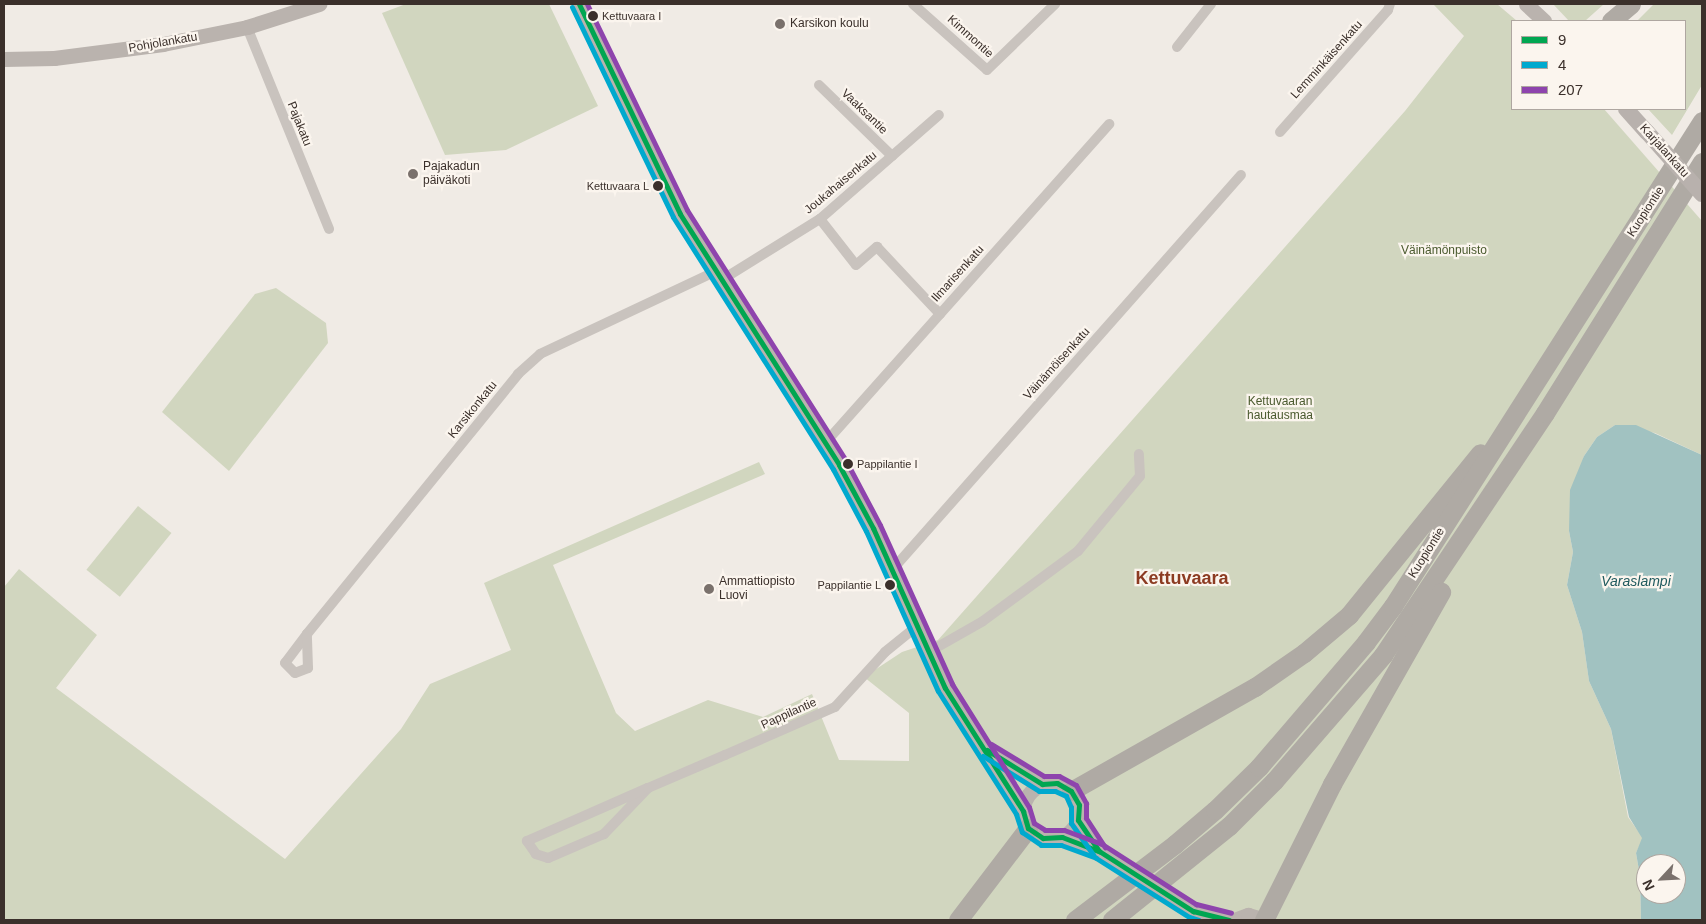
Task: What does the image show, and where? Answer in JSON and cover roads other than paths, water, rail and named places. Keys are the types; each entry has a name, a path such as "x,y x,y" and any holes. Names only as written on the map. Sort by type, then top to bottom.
{"highway":[{"path":"1612,20 1631,4"},
{"name":"Kuopiontie","path":"1075,920 1175,844 1215,810 1259,767 1338,678 1393,606 1702,121"},
{"name":"Kuopiontie","path":"1112,920 1229,826 1274,781 1354,692 1410,618 1502,479 1702,162"},
{"path":"1071,791 1255,686 1304,653 1349,615 1419,532 1461,474 1515,413"},
{"path":"1264,920 1332,784 1502,479"},
{"path":"958,920 1025,819"}],"main road":[{"name":"Karjalankatu","path":"1627,110 1702,194"}],"street":[{"name":"Pohjolankatu","path":"4,59 54,58 109,52 247,27 319,4"},
{"path":"579,4 657,172 826,442 855,493 892,570 927,653 952,700 1025,819 1043,838 1062,837 1099,851 1193,912 1229,920"},
{"name":"Kimmontie","path":"913,4 987,70 1055,4"},
{"path":"1177,46 1211,4"},
{"name":"Lemminkäisenkatu","path":"1280,132 1388,10 1390,4"},
{"path":"1526,4 1543,20"},
{"name":"Pajakatu","path":"247,27 329,229"},
{"name":"Vaaksantie","path":"819,85 892,156"},
{"name":"Joukahaisenkatu","path":"721,274 820,219 939,115"},
{"name":"Ilmarisenkatu","path":"826,442 1110,124"},
{"name":"Väinämöisenkatu","path":"892,570 1241,175"},
{"path":"820,219 856,264 877,247 940,314"},
{"name":"Karsikonkatu","path":"307,634 518,374 540,354 721,274"},
{"path":"927,653 983,620 1078,551 1140,476 1139,454"},
{"name":"Pappilantie","path":"648,788 604,834 548,858 536,854 527,841 648,788 835,707 886,652 915,628"},
{"path":"982,747 1042,784"},
{"path":"1025,819 1028,794 1042,784 1057,783 1071,791 1079,805 1078,820 1099,851"},
{"path":"1062,837 1078,820"},
{"path":"1234,920 1248,915 1264,920"}],"water":[{"name":"Varaslampi","path":"1615,425 1636,425 1702,455 1702,920 1641,920 1641,904 1686,904 1686,854 1636,854 1642,838 1629,817 1611,729 1589,681 1582,632 1567,585 1573,552 1569,531 1570,490 1584,456 1597,437"}],"place":[{"name":"Kettuvaara I","path":"593,16"},
{"name":"Karsikon koulu","path":"780,24"},
{"name":"Pajakadun päiväkoti","path":"413,174"},
{"name":"Kettuvaara L","path":"658,186"},
{"name":"Pappilantie I","path":"848,464"},
{"name":"Pappilantie L","path":"890,585"},
{"name":"Ammattiopisto Luovi","path":"709,589"}],"district":[{"name":"Kettuvaara","path":"1182,578"}],"park label":[{"name":"Väinämönpuisto","path":"1444,251"},
{"name":"Kettuvaaran hautausmaa","path":"1280,409"}]}
